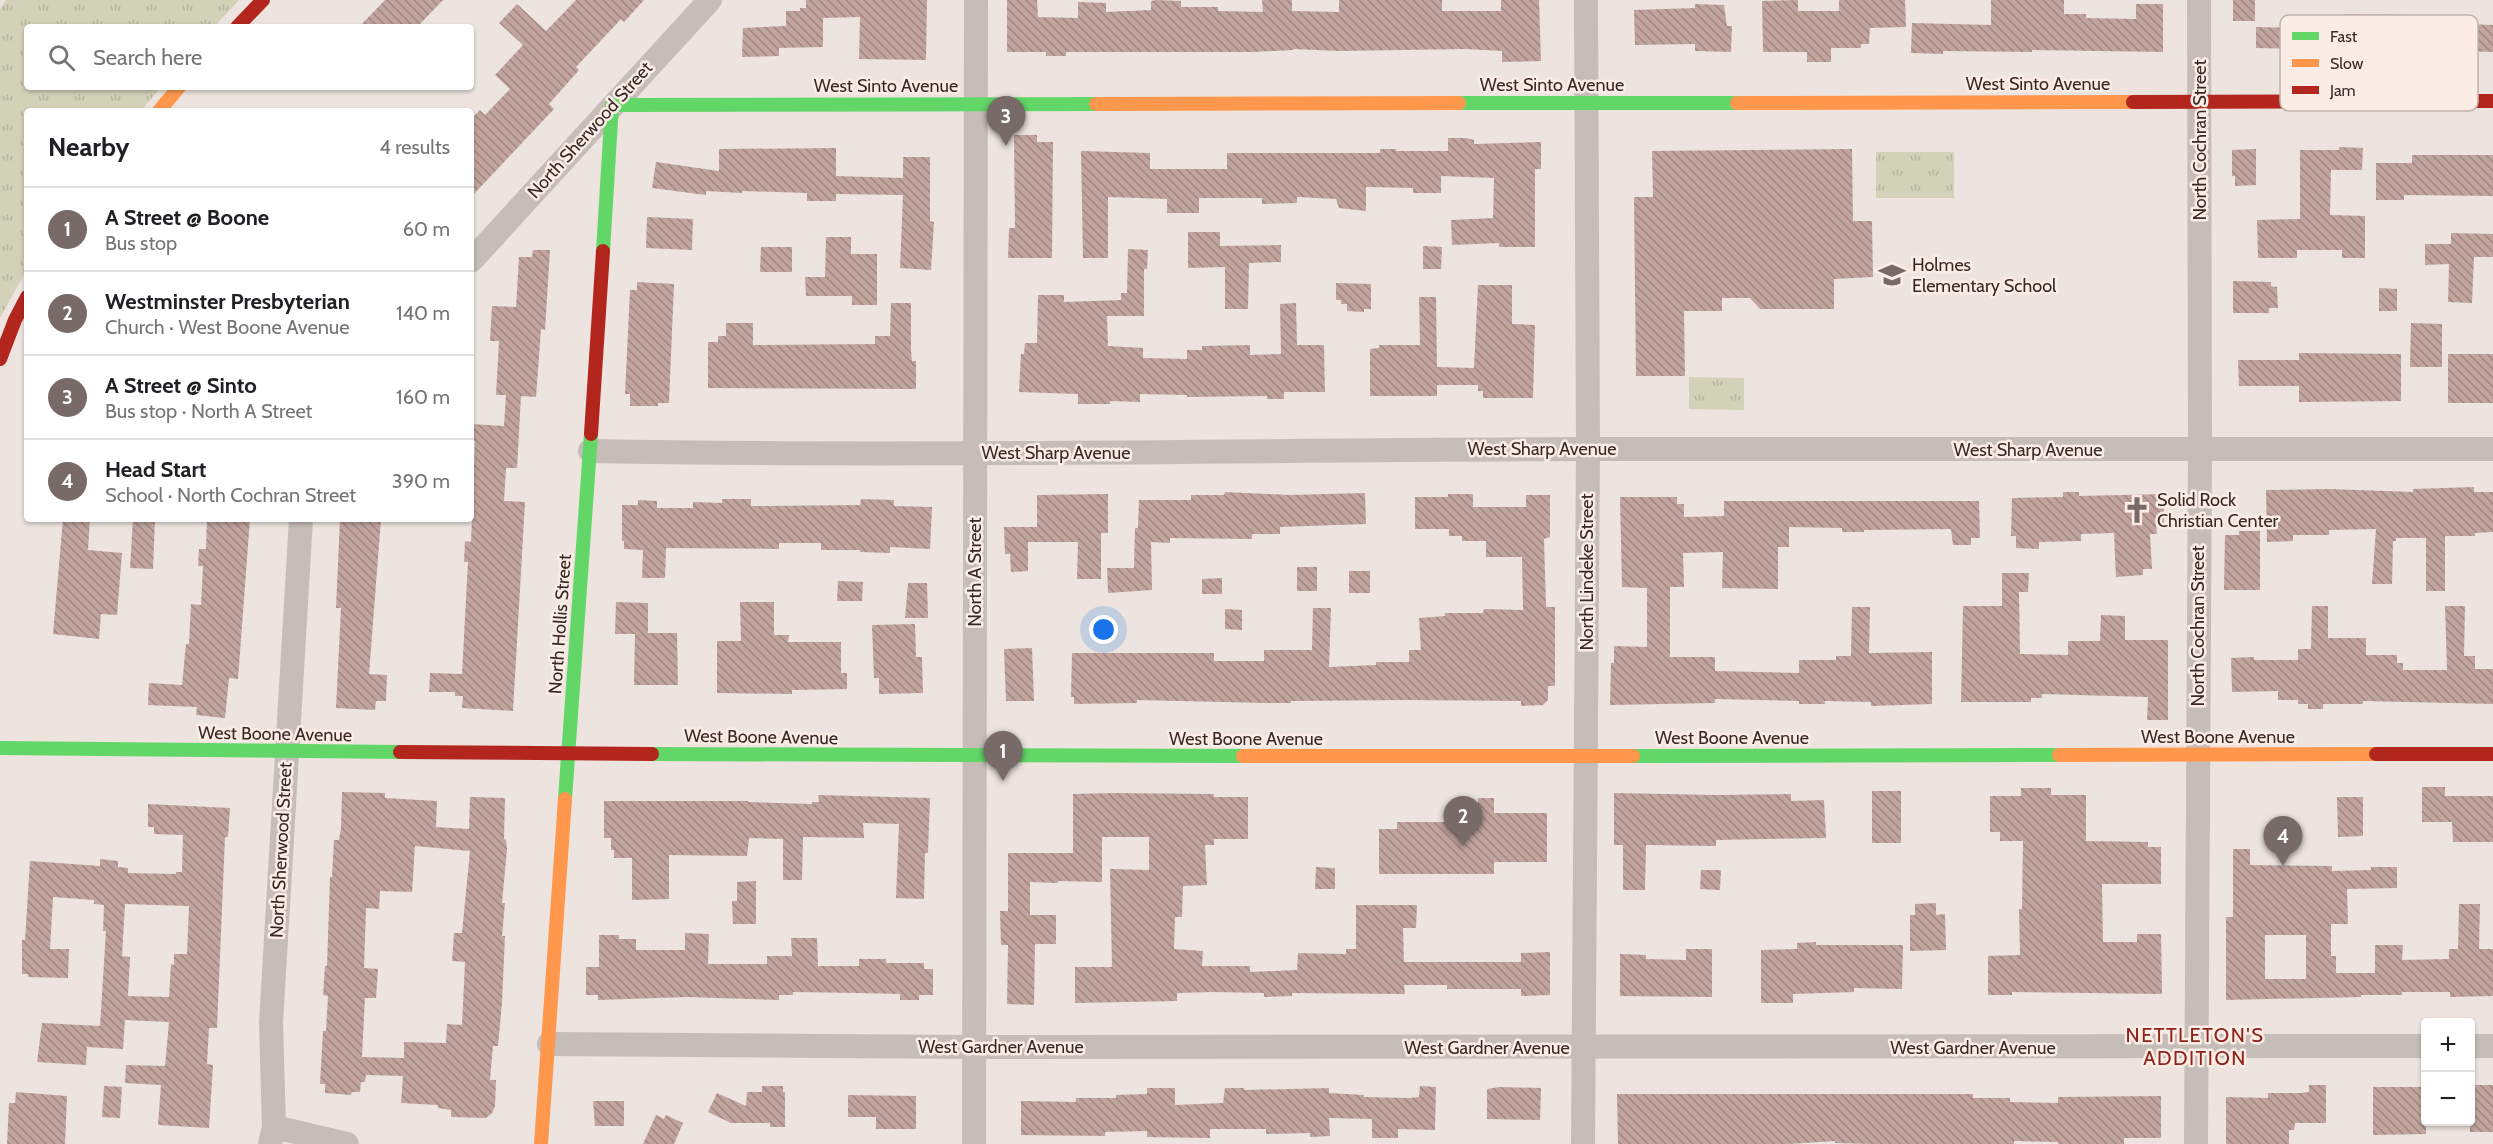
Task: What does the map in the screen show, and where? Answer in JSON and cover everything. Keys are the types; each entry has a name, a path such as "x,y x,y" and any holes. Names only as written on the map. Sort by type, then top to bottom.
{"street":[{"path":"240,24 263,0"},
{"name":"North Sherwood Street","path":"474,258 710,0"},
{"name":"North A Street","path":"974,1144 976,0"},
{"name":"North Lindeke Street","path":"1583,1144 1588,449 1586,0"},
{"name":"North Cochran Street","path":"2196,1144 2200,451 2199,0"},
{"path":"162,108 176,90"},
{"name":"West Sinto Avenue","path":"2478,101 2493,101"},
{"name":"West Sinto Avenue","path":"612,105 2280,102"},
{"name":"North Hollis Street","path":"541,1144 612,105"},
{"path":"0,359 21,323"},
{"name":"West Sharp Avenue","path":"590,451 975,453 1588,449 2200,451 2493,449"},
{"name":"North Sherwood Street","path":"272,1135 271,1023 301,522"},
{"name":"West Boone Avenue","path":"0,748 975,757 2493,754"},
{"name":"West Gardner Avenue","path":"549,1044 1583,1048 2421,1046"},
{"path":"2475,1046 2493,1046"},
{"path":"272,1135 347,1144"}],"green space":[{"path":"6,0 239,0 217,24 24,24 24,90 158,90 144,108 24,108 24,274 0,318 0,9"},
{"path":"1876,152 1954,152 1954,198 1876,198"},
{"path":"1689,377 1744,378 1744,410 1689,409"}],"building":[{"path":"385,0 443,0 420,24 362,24"},
{"path":"576,0 644,0 624,22 621,19 576,67 579,70 549,104 554,109 474,194 474,116 480,110 485,115 510,89 495,75 523,45 499,23 517,4 546,31"},
{"path":"806,0 927,0 926,60 859,59 860,17 823,18 823,47 779,48 779,56 742,57 743,28 786,26 786,11 800,11 800,8 806,8"},
{"path":"1007,0 1037,0 1038,17 1078,18 1078,2 1106,3 1106,12 1151,10 1151,1 1156,0 1181,1 1181,7 1218,7 1218,11 1263,12 1262,0 1292,0 1292,11 1339,12 1339,0 1442,0 1442,11 1501,11 1501,0 1539,0 1541,61 1502,62 1502,51 1466,49 1066,52 1066,56 1046,56 1046,52 1007,52"},
{"path":"1798,0 1798,11 1839,11 1839,0 1905,0 1906,27 1870,28 1869,44 1861,44 1861,48 1831,48 1831,62 1807,62 1807,52 1763,52 1762,1"},
{"path":"1991,0 2064,0 2064,14 2086,14 2086,18 2136,19 2136,4 2163,4 2163,52 2032,50 2032,52 1911,53 1912,23 1991,25"},
{"path":"2233,0 2255,0 2255,21 2233,21"},
{"path":"1695,4 1724,5 1727,26 1732,26 1731,52 1695,51 1695,44 1635,45 1634,10 1695,8"},
{"path":"2345,14 2411,15 2345,15"},
{"path":"2478,24 2493,25 2493,52 2478,52"},
{"path":"2256,27 2280,28 2280,49 2256,48"},
{"path":"1014,135 1037,135 1037,142 1053,142 1052,258 1008,258 1009,228 1015,228"},
{"path":"1448,138 1466,138 1474,140 1474,144 1541,142 1541,169 1535,169 1535,247 1499,247 1499,243 1452,245 1451,220 1493,218 1494,178 1441,176 1441,193 1413,193 1413,188 1366,187 1366,211 1339,208 1336,199 1297,197 1297,203 1262,204 1262,198 1199,198 1199,213 1167,213 1167,199 1108,197 1108,258 1083,258 1081,151 1150,153 1150,169 1227,169 1227,153 1380,153 1380,149 1448,151"},
{"path":"2339,147 2363,148 2362,170 2331,170 2330,215 2365,216 2365,258 2342,258 2342,250 2297,250 2297,258 2258,258 2257,220 2300,219 2300,150 2339,150"},
{"path":"836,148 836,176 903,178 903,157 930,157 930,221 934,222 931,270 900,268 903,195 836,194 836,201 807,201 807,193 706,191 706,195 652,188 656,162 719,171 719,149"},
{"path":"1852,149 1853,221 1872,221 1873,277 1834,279 1834,309 1760,309 1750,298 1722,298 1722,311 1684,311 1685,376 1636,376 1634,197 1653,197 1652,151"},
{"path":"2256,149 2256,185 2235,186 2235,176 2232,176 2232,150"},
{"path":"2412,155 2493,155 2493,196 2404,195 2404,200 2376,200 2376,163 2412,163"},
{"path":"647,217 693,219 692,250 646,248"},
{"path":"1188,232 1220,232 1220,246 1281,245 1281,262 1249,263 1248,309 1225,309 1225,267 1188,268"},
{"path":"2451,233 2493,234 2493,257 2474,257 2472,303 2448,302 2449,264 2425,265 2425,244 2451,244"},
{"path":"826,237 851,237 851,254 877,254 877,305 852,305 852,296 806,296 805,277 825,277"},
{"path":"1423,246 1442,247 1441,269 1423,269"},
{"path":"761,247 792,247 792,272 760,272"},
{"path":"1128,249 1148,250 1147,269 1144,269 1144,316 1107,316 1108,346 1143,348 1143,358 1187,359 1187,350 1202,350 1202,346 1250,345 1250,355 1281,354 1280,304 1296,303 1297,345 1324,345 1325,392 1284,392 1284,399 1267,399 1267,396 1187,397 1187,395 1140,394 1140,402 1110,401 1110,404 1078,404 1078,394 1019,392 1021,354 1024,354 1025,343 1037,343 1038,295 1064,295 1064,302 1121,300 1121,293 1127,293"},
{"path":"533,250 550,250 545,330 541,329 536,397 521,396 517,468 506,468 504,501 525,502 513,711 462,708 463,696 455,696 455,692 429,692 430,673 462,674 468,562 464,562 465,541 471,542 472,522 474,522 474,424 504,426 506,395 496,395 499,341 490,341 492,306 516,307 519,257 532,257"},
{"path":"2233,281 2271,282 2271,286 2277,287 2278,308 2269,308 2269,313 2233,313"},
{"path":"637,282 674,284 669,403 658,403 658,406 630,406 630,394 625,394 630,290 637,290"},
{"path":"1336,283 1371,284 1371,309 1364,309 1364,312 1347,311 1347,304 1341,304 1341,300 1336,300"},
{"path":"1478,285 1512,285 1512,324 1535,325 1533,398 1483,398 1483,391 1478,391 1478,385 1437,385 1437,396 1370,396 1370,349 1379,348 1379,345 1420,345 1419,297 1436,297 1437,367 1474,368"},
{"path":"2379,288 2397,289 2397,311 2379,311"},
{"path":"891,303 911,303 911,351 912,361 916,361 916,389 708,388 708,342 718,342 718,336 726,336 726,323 753,323 753,345 875,344 875,336 890,336"},
{"path":"2411,323 2442,324 2442,367 2410,367"},
{"path":"2299,353 2401,354 2401,401 2299,402 2299,386 2239,386 2238,360 2299,360"},
{"path":"2448,354 2493,354 2493,403 2448,403"},
{"path":"2474,487 2474,492 2493,492 2493,532 2475,533 2475,536 2445,536 2445,591 2426,591 2426,538 2396,538 2396,541 2393,541 2392,584 2372,584 2376,529 2329,530 2329,535 2293,535 2293,541 2267,542 2266,490 2329,489 2413,492 2413,489"},
{"path":"1225,492 1289,495 1365,493 1366,524 1280,527 1280,534 1252,534 1252,539 1170,538 1170,543 1151,542 1152,590 1108,593 1107,568 1134,568 1135,528 1138,528 1139,500 1191,500 1191,495 1224,495"},
{"path":"2063,492 2079,492 2079,496 2164,494 2164,525 2156,525 2157,534 2150,534 2152,569 2143,569 2143,575 2116,577 2114,533 2081,534 2081,541 2039,542 2039,549 2016,548 2016,536 2011,536 2012,498 2063,497"},
{"path":"1108,494 1108,533 1101,533 1101,579 1077,579 1078,542 1028,542 1028,571 1011,572 1010,554 1005,554 1004,527 1037,527 1037,495"},
{"path":"1448,494 1473,494 1473,507 1526,507 1526,495 1550,495 1550,537 1544,539 1546,607 1555,607 1555,686 1548,686 1548,700 1543,705 1521,706 1521,701 1407,700 1265,703 1137,700 1137,703 1074,704 1074,697 1071,697 1072,653 1214,653 1214,661 1264,661 1264,650 1312,650 1313,608 1331,608 1329,667 1376,665 1376,662 1409,662 1409,650 1421,650 1419,618 1445,616 1445,613 1483,613 1484,609 1523,610 1522,557 1486,557 1486,541 1462,541 1462,536 1449,536 1449,529 1415,529 1415,497 1448,497"},
{"path":"1620,497 1677,497 1677,504 1684,504 1684,517 1724,516 1724,501 1979,501 1980,538 1971,538 1971,545 1953,545 1951,529 1842,532 1842,528 1789,527 1789,547 1778,547 1778,589 1722,588 1723,552 1683,553 1684,587 1670,587 1670,657 1715,657 1715,671 1799,673 1799,660 1836,660 1836,656 1851,656 1852,607 1870,607 1869,653 1932,652 1932,704 1871,706 1871,702 1825,701 1825,704 1799,704 1799,701 1715,699 1715,703 1610,705 1611,663 1614,663 1614,646 1647,647 1647,588 1622,587"},
{"path":"722,499 751,499 751,506 860,505 861,499 894,500 894,506 932,507 930,549 890,547 890,553 821,550 821,543 779,543 779,549 666,548 665,578 642,578 643,550 624,549 622,505 638,505 638,500 657,501 657,508 693,508 693,502 722,503"},
{"path":"63,522 90,522 88,550 122,553 117,615 101,614 99,639 53,634"},
{"path":"133,522 155,522 153,569 130,568"},
{"path":"207,522 250,522 238,679 229,678 225,718 196,715 197,707 148,705 149,683 182,685 186,644 189,644 191,604 201,605 203,566 198,566 199,549 206,549"},
{"path":"340,522 381,522 369,674 387,675 386,701 376,701 375,710 336,708 341,608 336,608"},
{"path":"2239,531 2260,531 2260,590 2224,590 2225,535 2239,535"},
{"path":"1297,567 1317,567 1317,591 1297,591"},
{"path":"1349,571 1370,571 1370,593 1349,593"},
{"path":"2002,573 2029,573 2028,592 2019,592 2020,654 2068,655 2068,641 2100,641 2101,615 2125,616 2125,640 2168,640 2168,720 2147,720 2148,697 2042,694 2042,698 2031,698 2031,702 1961,702 1963,606 2002,606"},
{"path":"1222,578 1222,594 1202,594 1202,579"},
{"path":"838,581 863,582 862,601 837,601"},
{"path":"908,583 927,583 928,618 905,618"},
{"path":"616,602 648,603 648,633 677,633 678,685 634,685 635,634 615,634"},
{"path":"740,602 774,602 774,635 789,635 788,642 841,642 841,673 847,673 847,689 792,690 792,694 717,693 717,641 741,641"},
{"path":"2312,606 2328,606 2328,638 2366,638 2366,655 2397,655 2397,663 2403,663 2403,670 2447,670 2445,606 2465,606 2464,656 2475,656 2475,669 2493,669 2493,704 2363,701 2363,704 2323,704 2323,709 2308,709 2308,704 2298,704 2298,700 2278,700 2278,691 2232,692 2231,658 2298,660 2298,649 2311,649"},
{"path":"1225,609 1242,610 1242,630 1225,629"},
{"path":"915,624 916,657 922,657 923,693 879,694 879,678 874,678 872,625"},
{"path":"1032,648 1034,701 1006,701 1004,649"},
{"path":"2422,787 2445,787 2445,796 2493,796 2493,842 2453,842 2452,822 2422,822"},
{"path":"2021,788 2051,788 2051,795 2086,795 2086,841 2148,842 2148,847 2161,847 2161,884 2102,884 2103,942 2137,942 2137,934 2161,934 2162,994 2012,992 2012,995 1988,995 1988,956 2020,955 2019,909 2022,909 2023,841 2000,841 2000,832 1990,832 1990,796 2021,796"},
{"path":"1872,791 1901,791 1901,843 1872,843"},
{"path":"342,792 385,793 385,798 437,801 436,827 469,829 470,797 505,798 504,839 507,849 502,903 505,903 502,936 505,936 502,1003 498,1046 493,1046 490,1080 496,1080 495,1106 486,1118 451,1117 451,1110 438,1108 438,1105 401,1103 403,1076 366,1075 365,1082 361,1082 360,1092 352,1092 351,1095 325,1093 325,1084 320,1084 323,1031 326,1031 328,996 323,995 325,966 327,966 330,877 332,877 334,840 339,840","holes":["415,846 470,851 462,933 454,933 452,961 465,962 462,1025 447,1024 446,1043 404,1042 404,1058 362,1057 365,998 376,998 378,969 364,968 366,908 379,909 380,891 412,892"]},
{"path":"1614,793 1791,794 1791,801 1824,800 1826,838 1716,840 1716,846 1646,845 1645,890 1623,890 1623,845 1614,845"},
{"path":"1073,794 1214,794 1214,797 1248,797 1248,839 1214,839 1214,845 1205,845 1207,885 1183,886 1182,917 1175,917 1174,949 1203,951 1202,966 1250,966 1250,972 1297,970 1298,953 1346,954 1346,949 1356,949 1356,905 1417,905 1416,928 1403,928 1404,962 1521,962 1521,953 1550,952 1550,995 1521,996 1521,989 1447,989 1447,985 1404,985 1405,994 1292,993 1292,996 1264,997 1264,993 1213,992 1177,993 1177,1001 1075,1003 1075,967 1112,967 1110,869 1149,870 1149,837 1102,837 1102,882 1030,882 1030,915 1056,915 1056,944 1035,944 1034,1005 1007,1004 1008,945 1001,945 1000,911 1008,911 1008,853 1073,853"},
{"path":"818,795 930,798 924,899 896,898 899,824 863,823 864,838 803,837 802,880 783,880 783,839 749,838 747,856 669,855 669,899 632,900 632,858 614,858 611,838 604,838 604,801 748,801 812,804 812,802 819,802"},
{"path":"2337,797 2363,797 2363,836 2338,837"},
{"path":"1478,798 1494,798 1494,813 1547,813 1547,862 1494,862 1494,874 1379,874 1379,829 1397,829 1397,822 1463,822 1463,819 1478,819"},
{"path":"148,804 230,808 228,837 225,837 217,1028 209,1028 207,1064 213,1065 209,1128 158,1125 161,1085 125,1083 126,1065 165,1066 169,1022 125,1020 123,1049 87,1047 86,1065 37,1062 42,1023 100,1026 106,931 103,931 104,905 94,904 94,900 53,897 50,949 69,949 68,978 28,977 28,974 22,974 22,940 25,940 30,861 100,866 100,859 118,861 118,867 128,868 128,873 176,874 176,872 182,872 183,835 154,834 154,827 148,827","holes":["125,904 189,906 187,954 174,954 174,965 171,964 169,997 128,996 130,957 122,956"]},
{"path":"2233,849 2250,849 2250,865 2332,866 2332,871 2397,867 2397,888 2347,889 2348,924 2331,924 2331,956 2336,956 2336,973 2375,973 2375,945 2403,945 2402,960 2449,959 2449,949 2458,949 2459,904 2480,904 2479,949 2493,949 2493,996 2450,997 2450,992 2402,992 2402,995 2361,995 2361,997 2226,1000 2226,917 2233,917","holes":["2265,935 2306,935 2306,979 2265,979"]},
{"path":"1316,867 1335,868 1335,889 1315,889"},
{"path":"1701,870 1721,870 1720,890 1700,889"},
{"path":"756,881 756,924 733,924 732,901 737,901 737,882"},
{"path":"1936,903 1936,915 1945,914 1946,950 1910,951 1910,915 1915,915 1915,904"},
{"path":"685,933 709,934 708,964 767,964 767,956 792,956 791,938 817,938 818,966 859,966 859,959 886,959 886,963 924,963 924,969 933,969 933,995 919,995 919,1000 900,1000 900,994 793,992 793,995 779,995 779,1000 687,997 598,1000 598,995 586,995 586,967 599,967 599,935 619,935 619,939 636,939 636,950 685,950"},
{"path":"1816,942 1816,945 1903,945 1902,989 1854,988 1854,992 1793,994 1793,1003 1761,1003 1761,950 1797,949 1797,943"},
{"path":"1686,949 1712,949 1712,997 1620,996 1620,954 1646,955 1646,959 1686,960"},
{"path":"2309,1085 2326,1085 2326,1123 2295,1123 2294,1130 2289,1130 2289,1144 2226,1144 2226,1097 2268,1098 2268,1093 2309,1092"},
{"path":"2475,1085 2493,1085 2493,1132 2470,1132 2470,1126 2475,1126"},
{"path":"104,1086 122,1087 120,1118 102,1117"},
{"path":"762,1086 783,1086 785,1127 770,1127 770,1123 731,1123 708,1112 717,1093 746,1106 747,1092 762,1092"},
{"path":"1420,1086 1436,1087 1435,1130 1398,1129 1398,1138 1372,1138 1372,1119 1329,1118 1330,1136 1310,1137 1310,1133 1266,1134 1266,1129 1210,1129 1210,1138 1147,1137 1147,1131 1105,1132 1105,1136 1021,1135 1021,1101 1076,1102 1076,1098 1116,1098 1116,1095 1147,1094 1147,1088 1175,1088 1175,1105 1223,1103 1225,1088 1244,1088 1244,1090 1329,1088 1329,1093 1364,1095 1364,1097 1410,1098 1419,1097"},
{"path":"2373,1087 2421,1087 2421,1126 2426,1126 2426,1134 2373,1135"},
{"path":"1541,1088 1540,1120 1487,1119 1487,1089"},
{"path":"16,1092 67,1096 65,1144 7,1144 9,1103 15,1103"},
{"path":"1617,1094 1973,1094 1973,1098 2010,1098 2010,1102 2058,1103 2058,1097 2161,1096 2161,1138 2124,1138 2124,1144 2014,1141 2014,1144 1871,1144 1835,1143 1835,1141 1789,1144 1618,1144"},
{"path":"848,1095 916,1096 916,1129 876,1129 876,1117 848,1117"},
{"path":"593,1101 624,1101 624,1126 595,1126"},
{"path":"656,1115 664,1119 666,1115 683,1123 674,1144 643,1144"}],"traffic: fast":[{"path":"1459,103 1737,103"},
{"path":"603,251 612,105 1096,104"},
{"path":"565,799 591,434"},
{"path":"0,748 400,752"},
{"path":"652,754 1243,756"},
{"path":"1633,756 2059,755"}],"traffic: slow":[{"path":"162,108 176,90"},
{"path":"1737,103 2133,102"},
{"path":"1096,104 1459,103"},
{"path":"2059,755 2376,754"},
{"path":"1243,756 1633,756"},
{"path":"541,1144 565,799"}],"traffic: jam":[{"path":"240,24 263,0"},
{"path":"2478,101 2493,101"},
{"path":"2133,102 2280,102"},
{"path":"591,434 603,251"},
{"path":"0,359 24,303"},
{"path":"400,752 652,754"},
{"path":"2376,754 2493,754"}],"place":[{"name":"A Street @ Sinto","path":"1006,146"},
{"name":"Holmes Elementary School","path":"1892,275"},
{"name":"Solid Rock Christian Center","path":"2137,510"},
{"name":"A Street @ Boone","path":"1003,781"},
{"name":"Westminster Presbyterian","path":"1463,846"},
{"name":"Head Start","path":"2283,866"}],"district":[{"name":"NETTLETON'S ADDITION","path":"2195,1046"}]}
